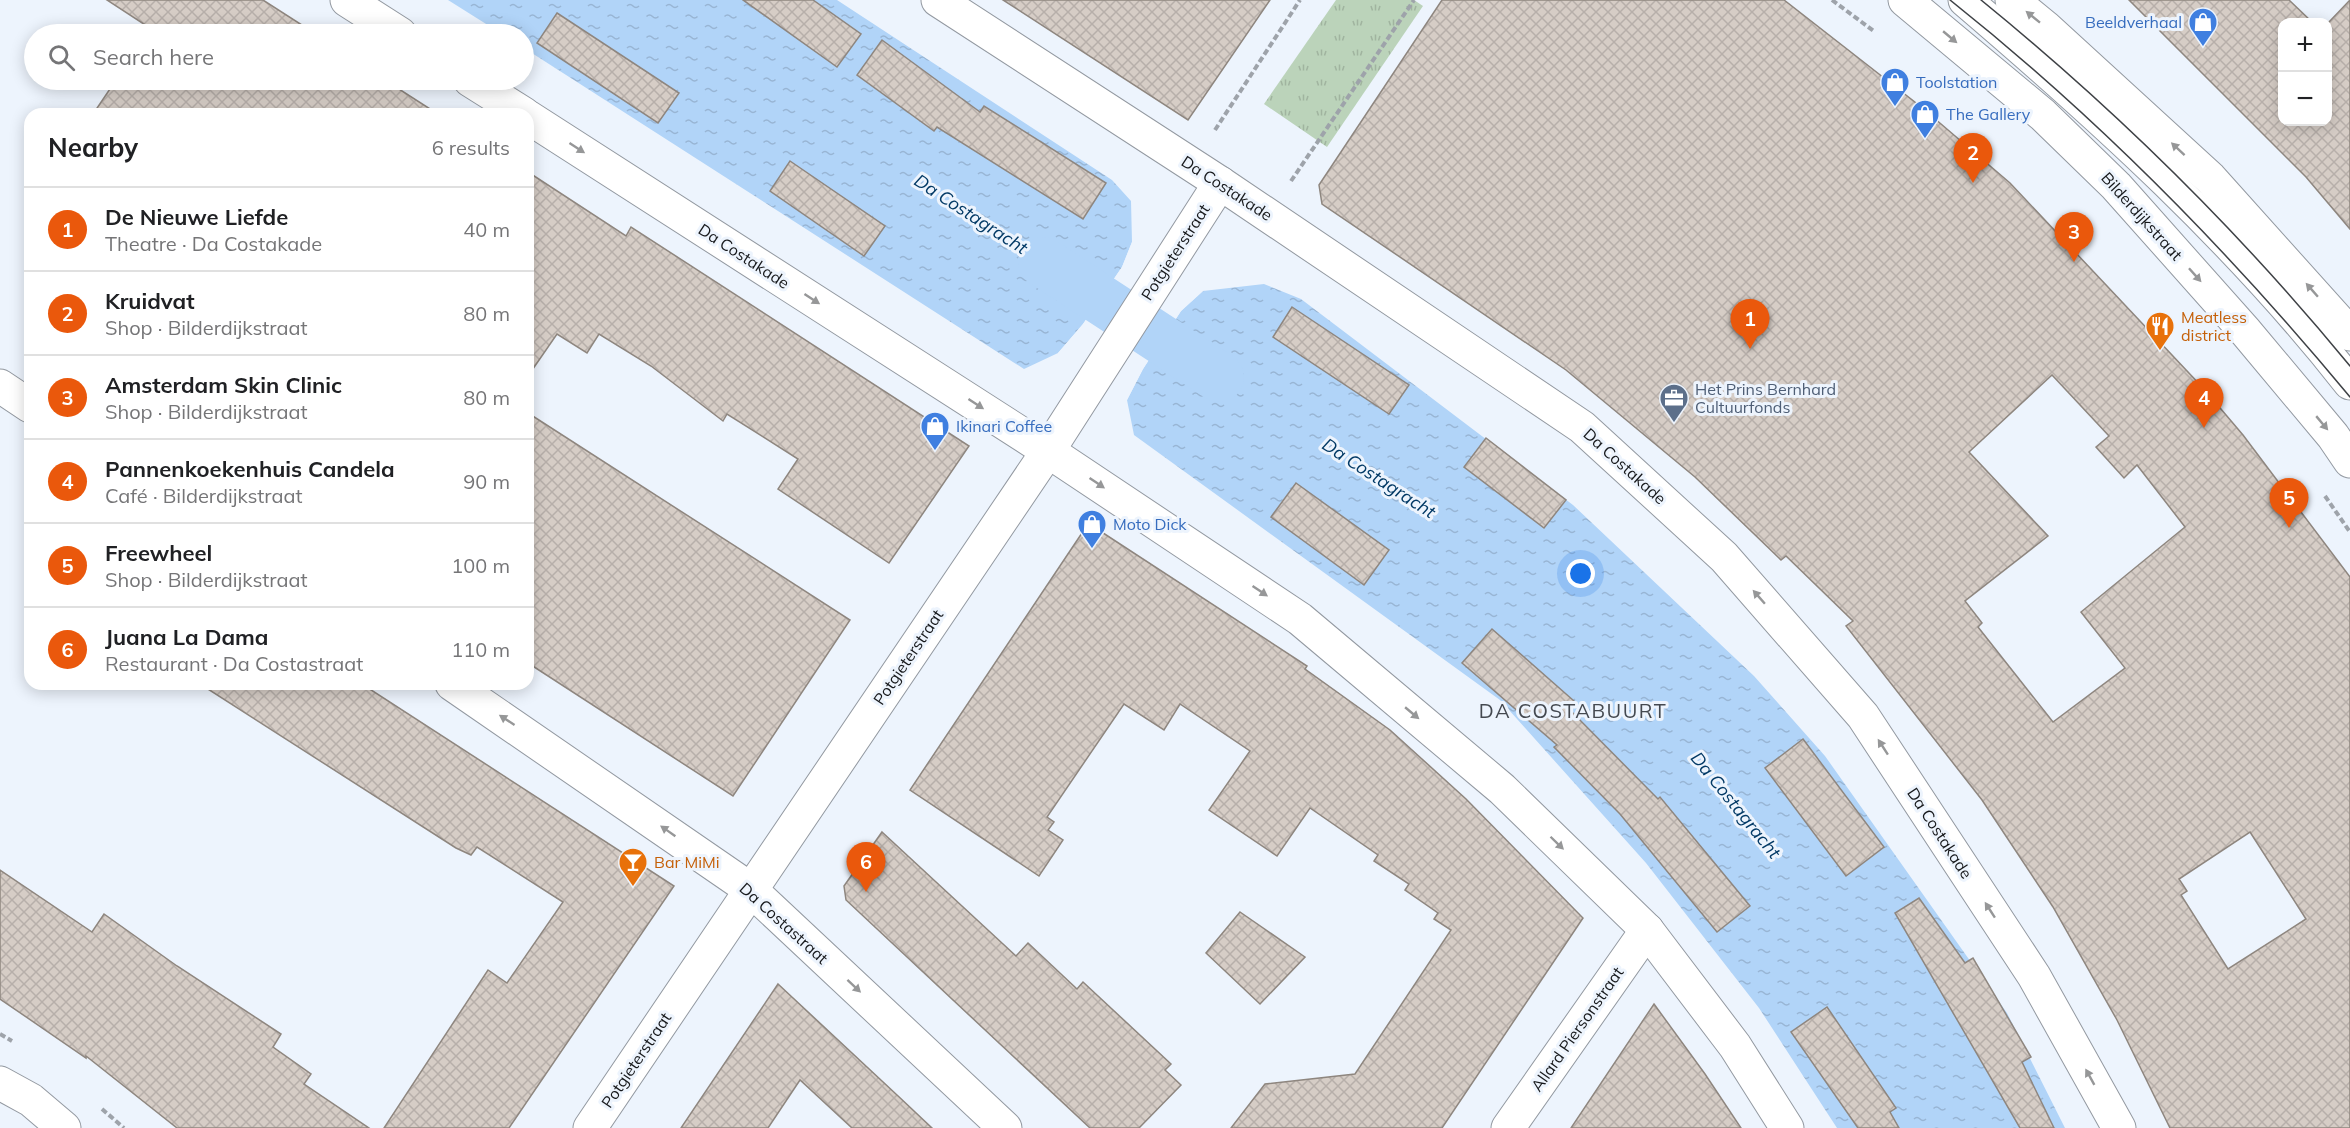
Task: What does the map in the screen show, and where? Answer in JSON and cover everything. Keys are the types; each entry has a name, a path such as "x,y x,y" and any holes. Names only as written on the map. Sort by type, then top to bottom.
{"street":[{"path":"347,0 384,24"},
{"name":"Da Costakade","path":"938,0 1220,183 1582,426 1724,557 1863,716 2034,976 2119,1128"},
{"name":"Bilderdijkstraat","path":"1905,0 2043,116 2116,186 2246,332 2333,436 2350,461"},
{"path":"1965,0 2140,155 2203,218 2350,383"},
{"path":"2012,0 2045,27 2210,178 2350,334"},
{"path":"486,90 514,108"},
{"name":"Da Costakade","path":"534,121 1048,451 1300,619 1502,789 1647,930 1734,1046 1787,1128"},
{"name":"Potgieterstraat","path":"590,1128 1048,451 1220,183"},
{"path":"0,386 24,402"},
{"name":"Da Costastraat","path":"461,690 750,889 1005,1128"},
{"name":"Allard Piersonstraat","path":"1508,1128 1647,930"},
{"path":"0,1083 31,1100 64,1128"}],"path":[{"path":"1192,165 1300,0"},
{"path":"1268,215 1414,0"},
{"path":"1832,0 1879,36"},
{"path":"2323,493 2350,532"}],"green space":[{"path":"1336,0 1414,0 1423,6 1327,147 1264,104"}],"water":[{"path":"448,0 837,0 1112,180 1131,201 1132,242 1122,267 1083,324 1058,353 1024,369 534,54 534,24 486,24"},
{"path":"1264,284 1301,299 1573,505 1754,676 1825,756 2007,1013 2065,1128 1837,1128 1759,1008 1646,863 1500,700 1134,435 1127,400 1143,369 1181,311 1203,291"}],"pier":[{"path":"1132,242 1134,244 1125,269 1086,325 1060,355 1058,353 1083,324 1122,267"},
{"path":"1201,289 1203,291 1181,311 1143,369 1127,400 1125,398 1141,367 1178,309"}],"building":[{"path":"107,0 263,0 300,24 144,24"},
{"path":"743,0 813,0 861,34 837,67"},
{"path":"1003,0 1270,0 1188,120"},
{"path":"1442,0 1784,0 1920,106 2010,183 2204,389 2243,435 2350,577 2350,1128 2170,1128 2117,1020 2053,907 1982,800 1846,626 1853,621 1786,556 1781,560 1695,477 1566,370 1322,204 1319,185","holes":["2052,375 2109,436 2096,447 2124,478 2137,465 2185,527 2081,612 2125,668 2053,722 1978,627 1982,623 1965,601 2048,536 1969,452","2250,832 2306,919 2228,969 2181,895 2187,891 2179,879"]},
{"path":"2129,0 2289,0 2308,18 2278,18 2278,126 2332,126 2332,19 2350,0 2350,229 2306,177"},
{"path":"557,13 679,93 658,123 537,43"},
{"path":"882,40 980,112 984,106 1106,183 1083,219 937,127 934,131 857,75"},
{"path":"109,90 401,90 429,108 97,108"},
{"path":"790,161 885,226 864,256 770,191"},
{"path":"534,176 626,236 631,227 969,446 889,563 778,489 798,459 727,414 723,421 651,366 599,334 587,353 557,334 534,367"},
{"path":"1292,307 1409,385 1389,414 1273,337"},
{"path":"534,417 850,620 733,796 534,667"},
{"path":"1486,438 1566,500 1544,528 1464,467"},
{"path":"1296,483 1389,550 1364,585 1271,517"},
{"path":"1097,529 1307,666 1305,669 1390,730 1466,799 1583,918 1442,1128 1231,1128 1265,1084 1355,1074 1451,930 1434,919 1438,913 1405,890 1409,884 1374,861 1378,855 1310,808 1277,856 1209,810 1250,751 1180,704 1164,730 1124,704 1047,817 1054,822 1048,830 1063,840 1039,876 910,790 1082,533"},
{"path":"1492,629 1574,701 1568,708 1658,799 1660,797 1750,906 1717,932 1620,814 1554,747 1557,745 1462,663"},
{"path":"209,690 371,690 674,886 509,1128 384,1128 488,970 507,983 563,902 477,847 471,855 456,848"},
{"path":"1803,739 1884,847 1846,876 1765,768"},
{"path":"882,832 1016,956 1028,943 1077,989 1083,982 1171,1064 1165,1070 1181,1085 1139,1128 1090,1128 846,900 844,886"},
{"path":"0,870 92,932 104,914 177,966 281,1034 273,1047 311,1074 304,1084 369,1128 177,1128 86,1056 86,1058 0,999"},
{"path":"1919,898 1965,963 1973,958 2031,1057 2022,1062 2054,1128 2020,1128 1895,913"},
{"path":"1240,912 1305,957 1260,1004 1206,953"},
{"path":"778,984 932,1128 852,1128 800,1080 768,1128 681,1128"},
{"path":"1654,1004 1705,1074 1741,1128 1571,1128"},
{"path":"1827,1007 1896,1108 1890,1112 1899,1128 1858,1128 1791,1032"}],"waterway":[{"name":"Da Costagracht","path":"1043,262 1219,377"}],"tram line":[{"path":"1950,0 2058,91 2160,188 2258,290 2350,397"},
{"path":"1981,0 2128,128 2265,268 2350,366"}],"place":[{"name":"Beeldverhaal","path":"2203,48"},
{"name":"Toolstation","path":"1895,108"},
{"name":"The Gallery","path":"1925,140"},
{"name":"Kruidvat","path":"1973,183"},
{"name":"Amsterdam Skin Clinic","path":"2074,262"},
{"name":"De Nieuwe Liefde","path":"1750,349"},
{"name":"Meatless district","path":"2160,352"},
{"name":"Het Prins Bernhard Cultuurfonds","path":"1674,424"},
{"name":"Pannenkoekenhuis Candela","path":"2204,428"},
{"name":"Ikinari Coffee","path":"935,452"},
{"name":"Freewheel","path":"2289,528"},
{"name":"Moto Dick","path":"1092,550"},
{"name":"Bar MiMi","path":"633,888"},
{"name":"Juana La Dama","path":"866,892"}],"district":[{"name":"DA COSTABUURT","path":"1573,710"}]}
